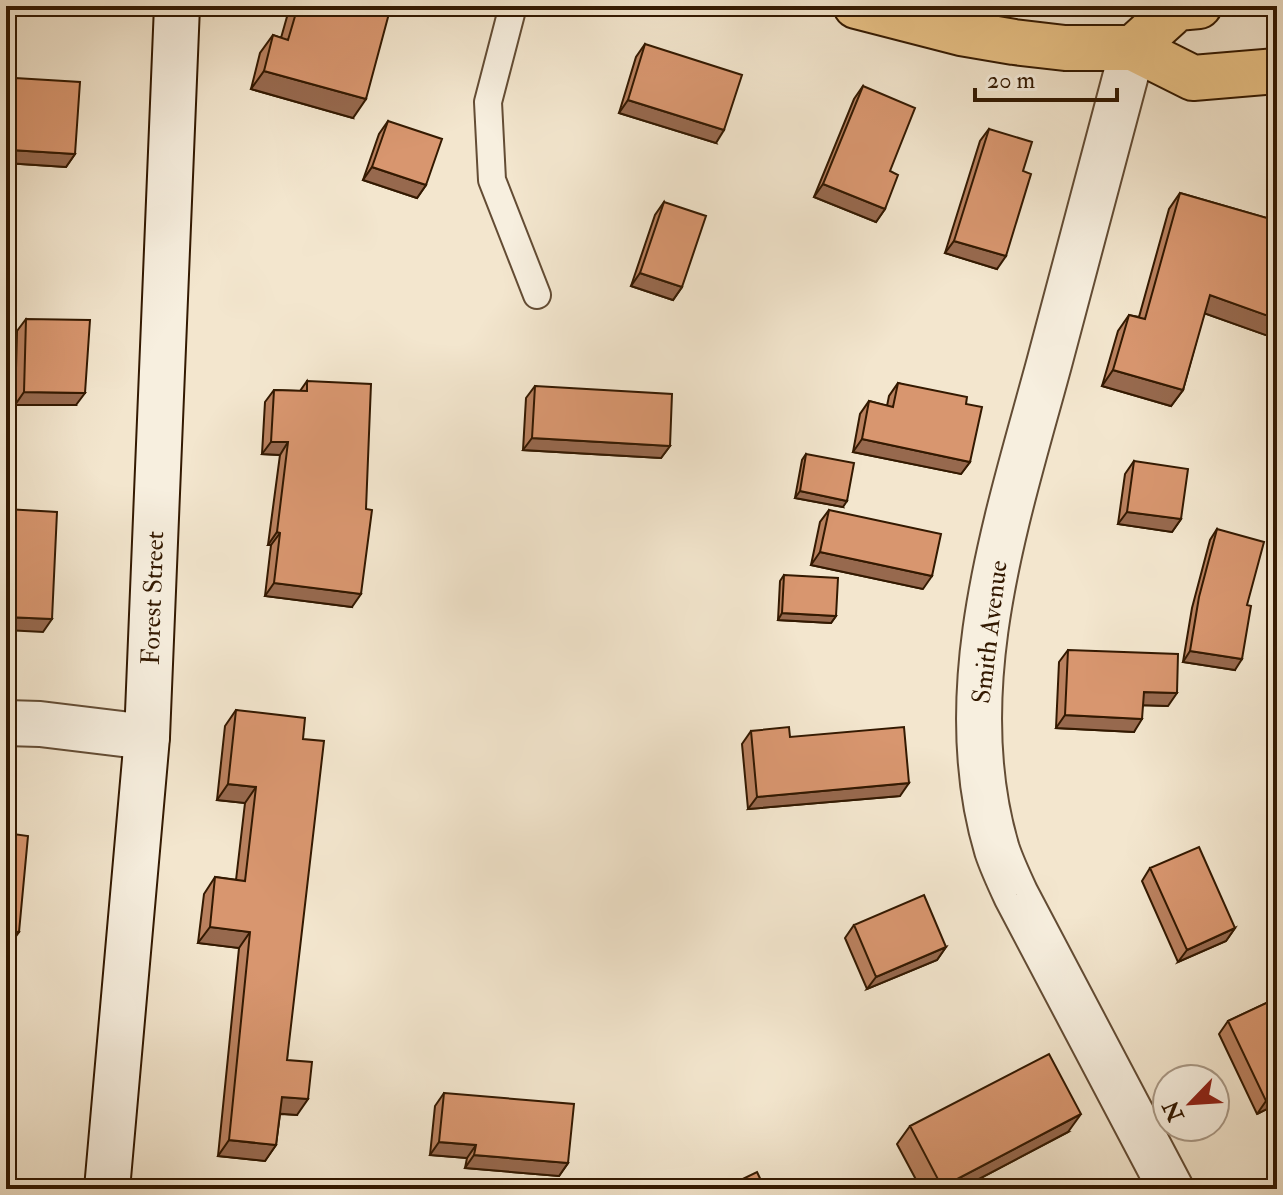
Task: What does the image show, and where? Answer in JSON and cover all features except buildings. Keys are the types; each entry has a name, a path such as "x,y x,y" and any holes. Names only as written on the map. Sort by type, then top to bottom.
{"main road":[{"path":"856,6 961,33 1014,42 1065,48 1133,48 1193,78 1277,71"},
{"path":"1133,48 1177,8 1199,6"}],"street":[{"name":"Forest Street","path":"107,1189 147,737 177,6"},
{"name":"Smith Avenue","path":"1133,48 1005,528 988,613 979,712 987,806 997,852 1016,895 1171,1189"},
{"path":"6,723 147,737"}],"lane":[{"path":"513,6 488,102 492,180 537,295"}]}
